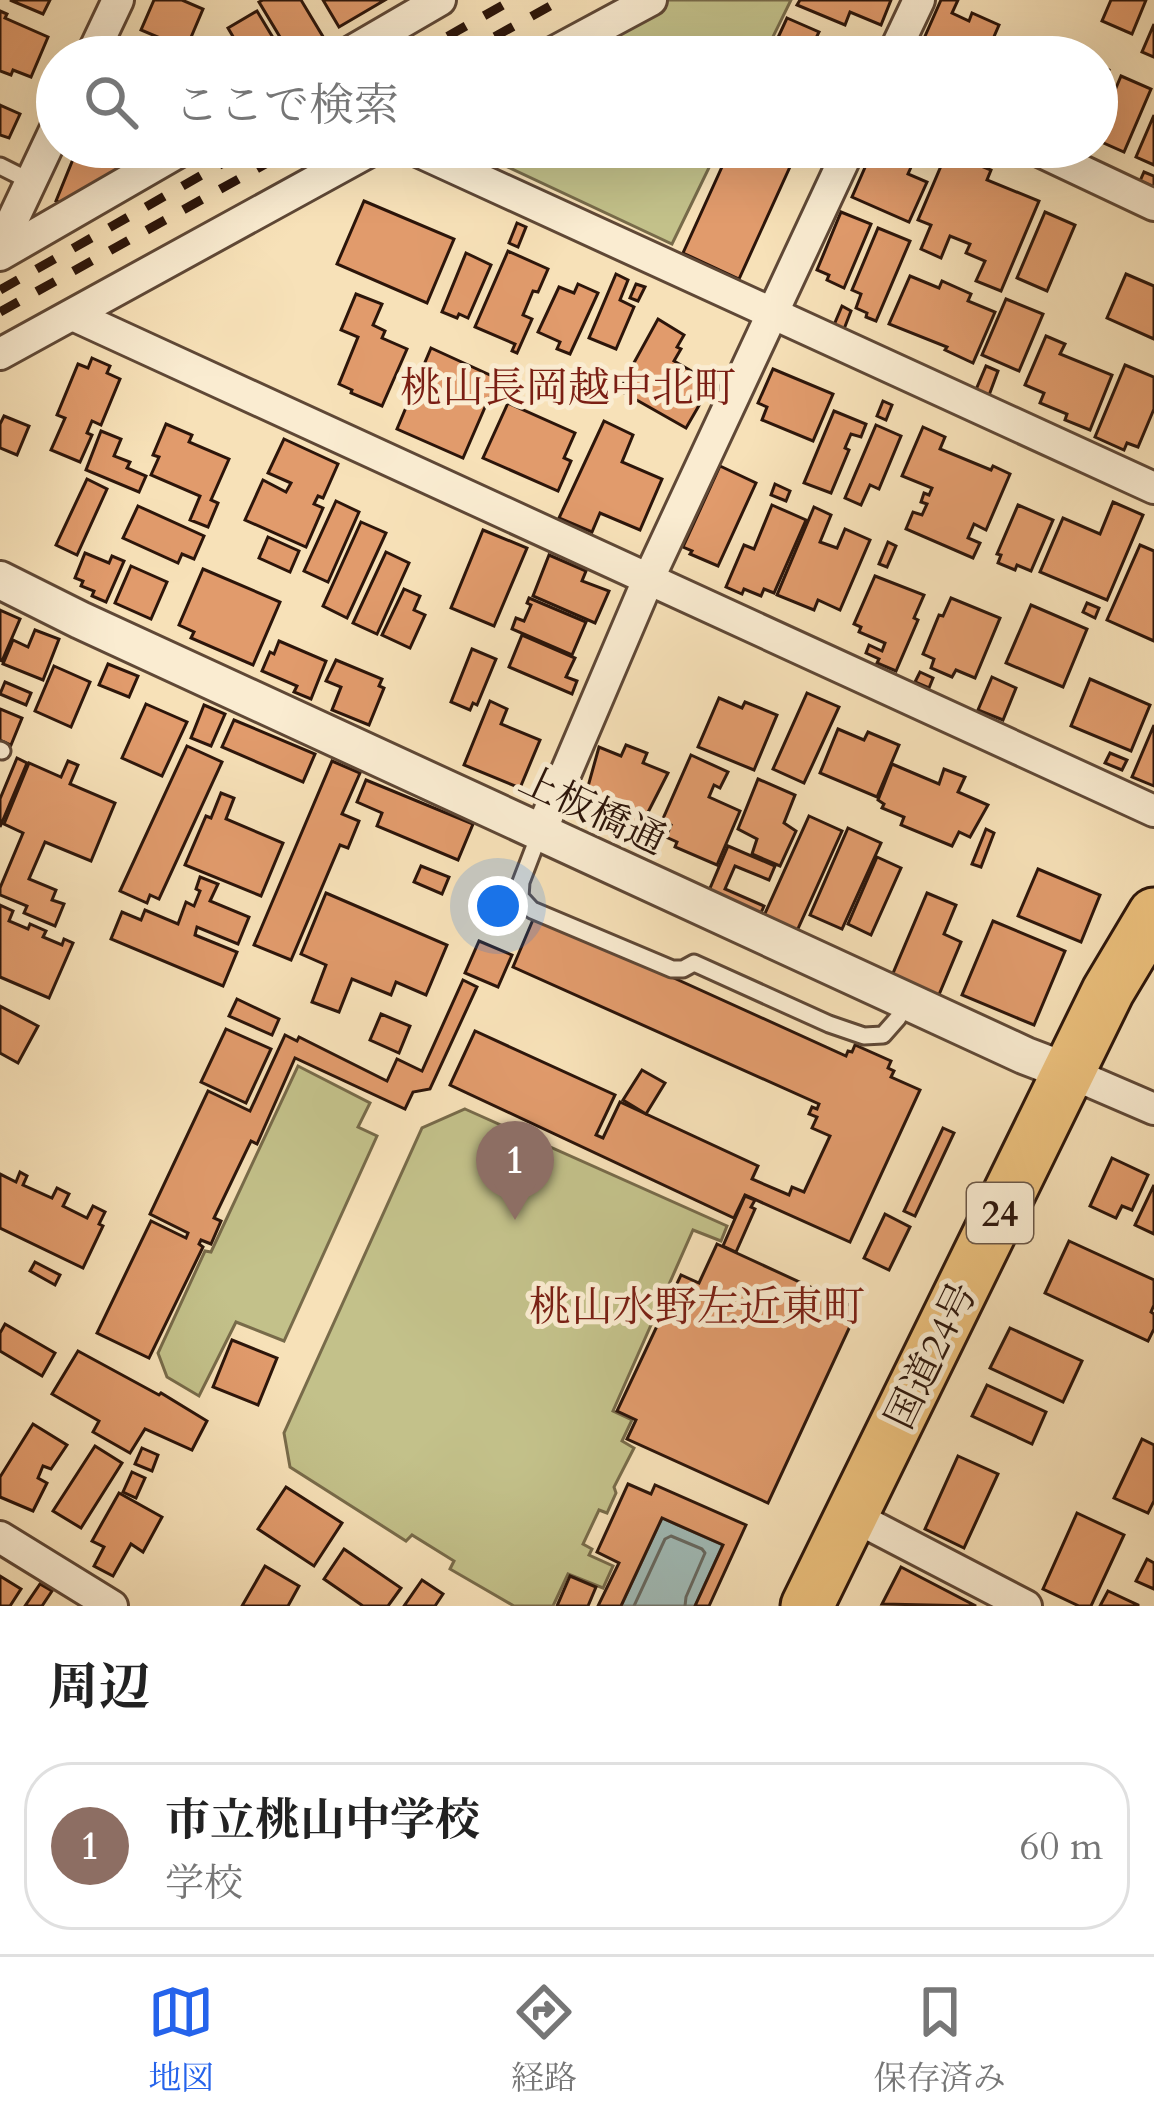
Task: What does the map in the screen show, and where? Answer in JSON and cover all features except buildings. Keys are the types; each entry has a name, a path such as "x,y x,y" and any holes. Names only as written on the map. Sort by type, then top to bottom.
{"highway":[{"name":"国道24号","path":"807,1606 1108,991 1154,914"}],"street":[{"path":"101,36 118,0"},
{"path":"377,36 440,0"},
{"path":"584,36 651,0"},
{"path":"902,36 919,0"},
{"path":"0,251 36,168"},
{"path":"0,251 149,168"},
{"path":"0,354 339,168"},
{"path":"455,168 1151,480"},
{"path":"541,831 648,580 840,168"},
{"path":"1076,168 1154,205"},
{"path":"73,315 1154,811"},
{"name":"上板橋通","path":"0,580 1026,1056 1154,1109"},
{"path":"851,1515 1026,1606"},
{"path":"0,1537 112,1606"}],"lane":[{"path":"0,166 30,181"},
{"path":"541,831 521,882 520,897 532,910 672,969 694,963 864,1036 883,1035 908,1000"}],"shaded area":[{"path":"668,0 791,0 773,36 601,36"},
{"path":"510,168 709,168 672,244"},
{"path":"298,1066 370,1103 358,1127 377,1136 284,1341 236,1322 199,1396 167,1377 158,1353"},
{"path":"465,1109 727,1226 721,1241 693,1230 613,1411 632,1420 622,1441 634,1448 607,1513 599,1510 583,1544 592,1549 589,1555 613,1566 603,1588 568,1574 553,1606 514,1606 450,1569 454,1561 412,1535 406,1541 290,1467 284,1433 422,1128"}],"water":[{"path":"662,1518 723,1545 695,1606 621,1606"}],"railway":[{"path":"448,36 512,0"},
{"path":"496,36 561,0"},
{"path":"0,290 214,168"},
{"path":"0,312 258,168"}],"place":[{"name":"市立桃山中学校","path":"515,1220"}],"district":[{"name":"桃山長岡越中北町","path":"568,387"},
{"name":"桃山水野左近東町","path":"697,1306"}]}
